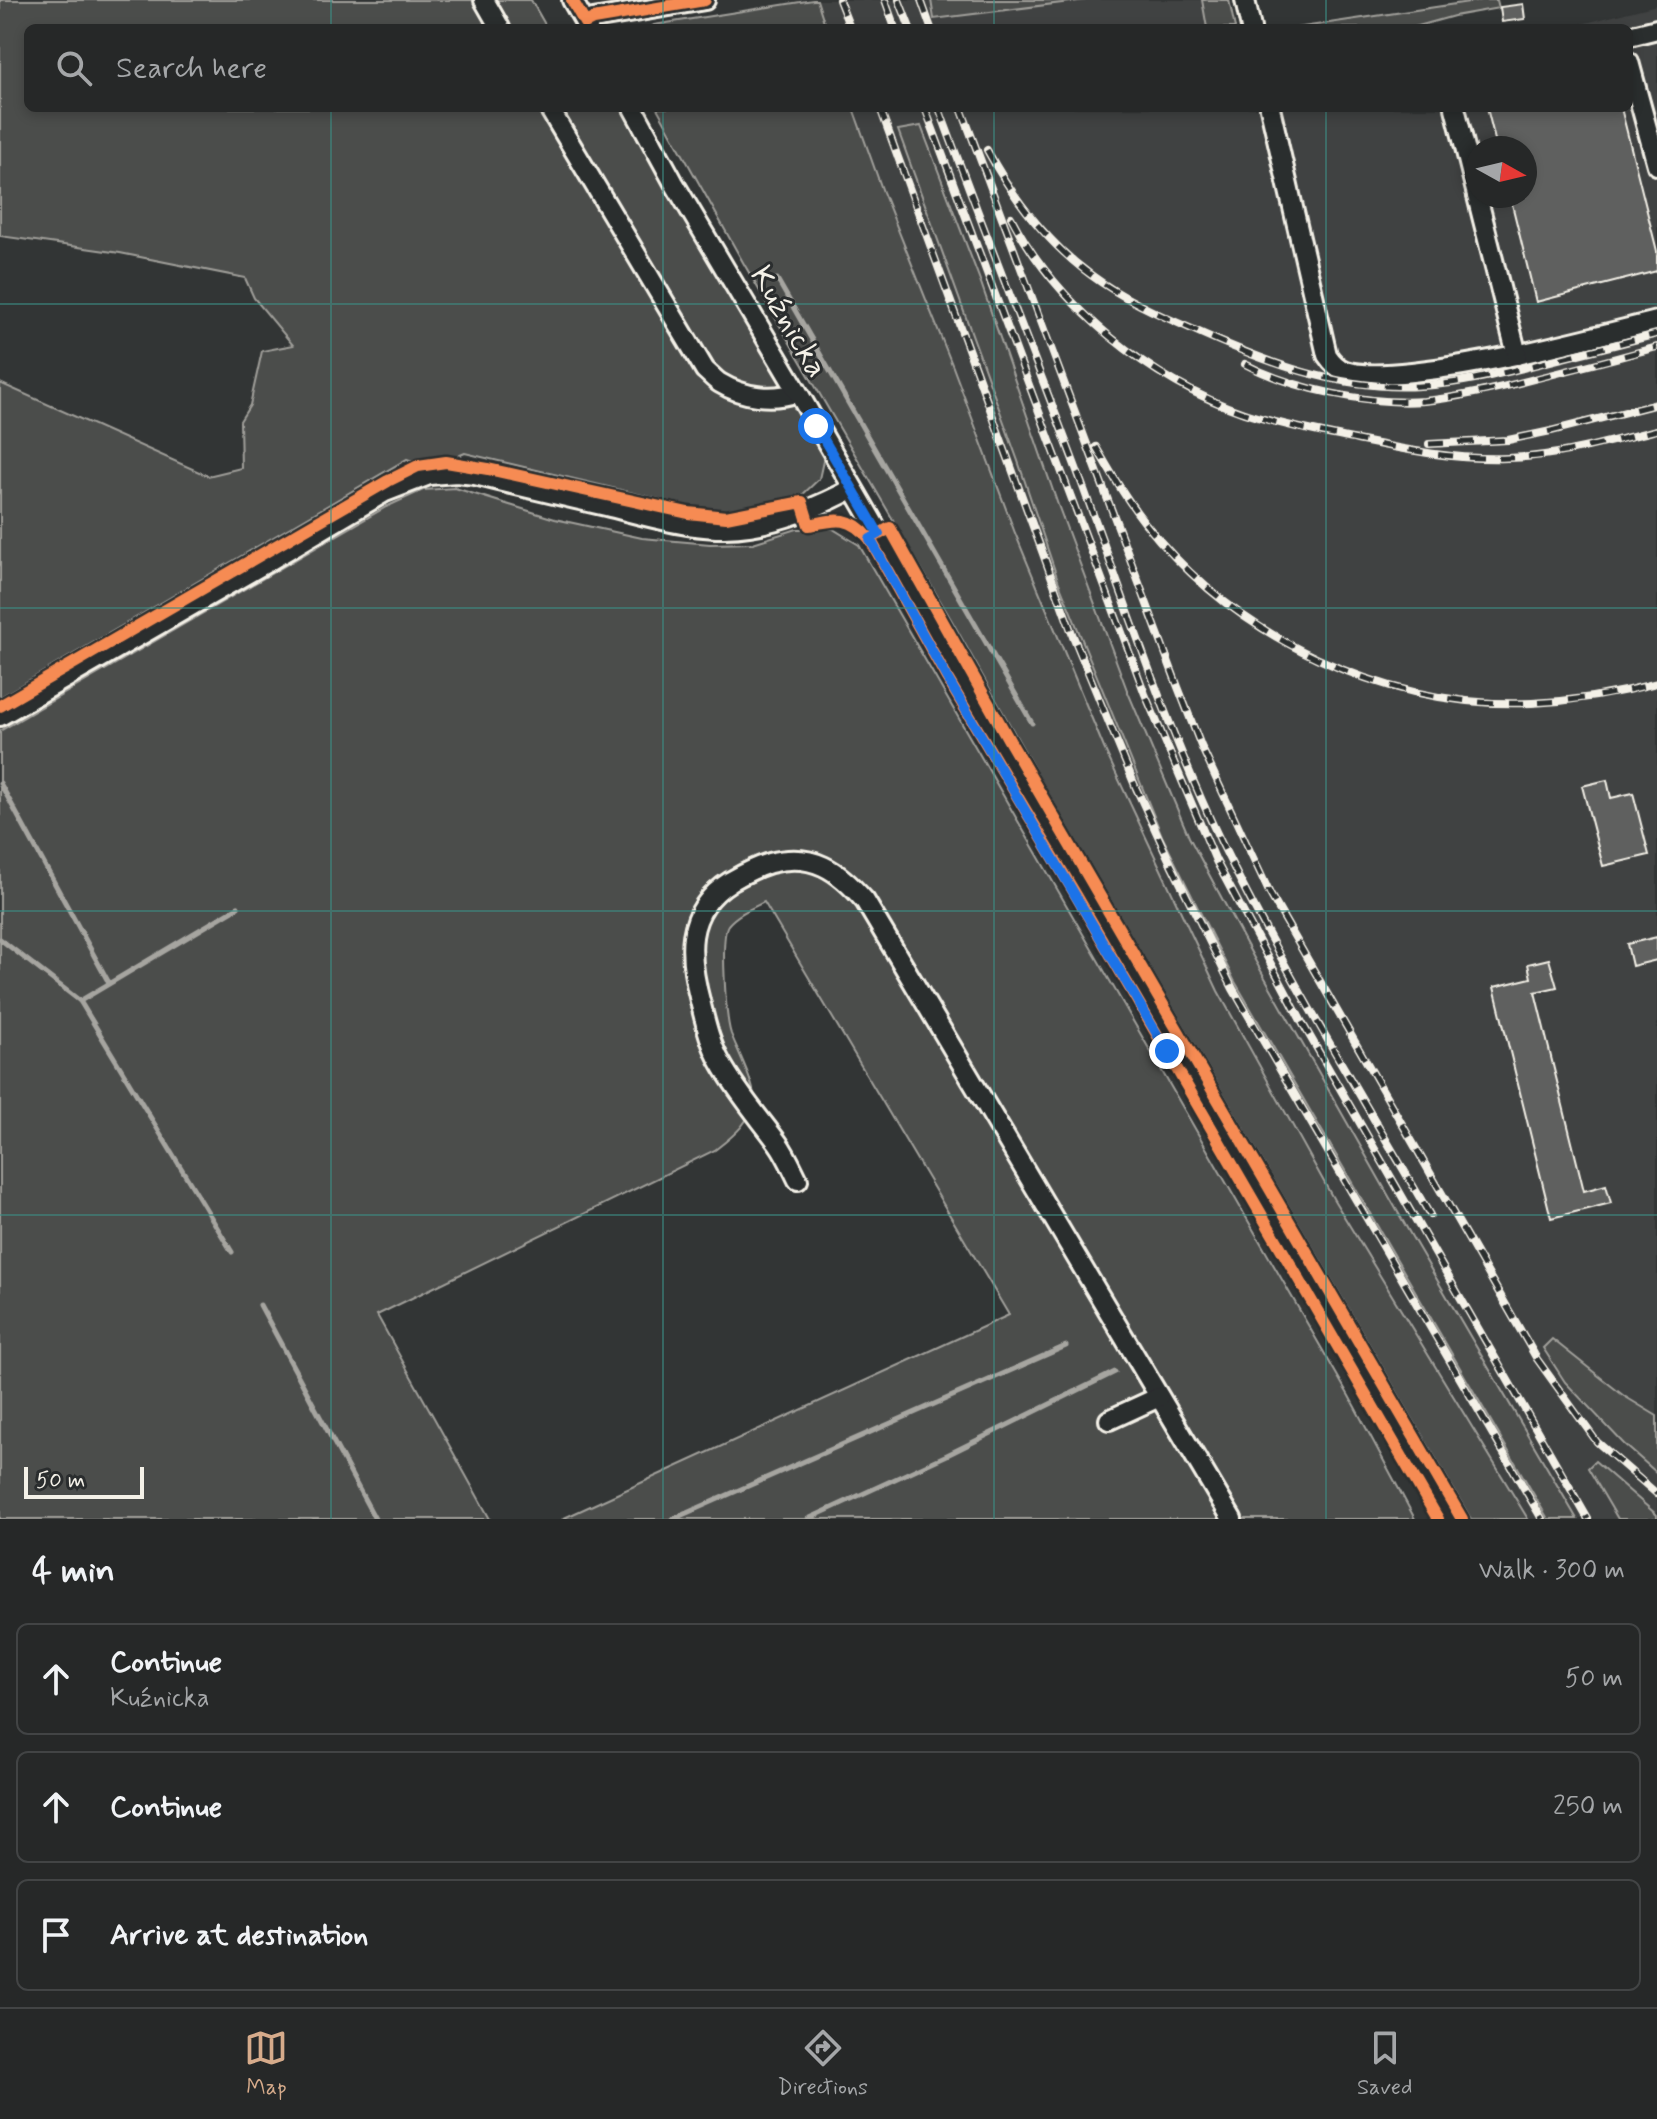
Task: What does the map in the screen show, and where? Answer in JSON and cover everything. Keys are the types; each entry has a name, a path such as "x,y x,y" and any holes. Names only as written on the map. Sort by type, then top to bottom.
{"street":[{"path":"484,0 498,24"},
{"path":"572,0 586,24"},
{"path":"589,24 593,19 705,0"},
{"path":"1245,0 1250,24"},
{"path":"1633,35 1657,29"},
{"path":"1633,77 1657,165"},
{"path":"551,112 705,370 720,383 747,393 770,398 797,392"},
{"name":"Kuźnicka","path":"635,112 1449,1519"},
{"path":"1276,112 1327,355 1344,371 1384,374 1445,368 1517,355 1657,321"},
{"path":"1456,112 1465,148"},
{"path":"1480,208 1517,355"},
{"path":"0,716 385,492 429,475 475,475 627,511 711,527 750,526 777,519 818,506 852,489"},
{"path":"798,1180 780,1145 737,1090 719,1060 696,987 691,950 700,912 710,897 740,875 769,864 792,860 815,862 833,870 851,884 865,901 1232,1519"},
{"path":"1109,1420 1159,1397"}],"shaded area":[{"path":"0,0 531,0 545,24 24,24 24,112 635,112 827,443 819,479 799,498 755,508 720,511 694,509 465,453 436,462 421,463 407,459 0,697 0,383 208,476 241,468 240,421 250,405 262,351 293,345 254,298 245,278 120,253 0,236"},
{"path":"817,0 931,0 934,18 1086,0 1202,0 1206,24 825,24"},
{"path":"817,0 825,24 660,24"},
{"path":"931,0 1086,0 934,19"},
{"path":"1202,0 1229,0 1234,24 1206,24"},
{"path":"1482,0 1497,0 1499,8 1425,24 1323,24"},
{"path":"1657,5 1657,1519 1528,1519 1334,1200 1218,991 1104,748 1015,533 854,112 1633,112 1633,24 1582,24"},
{"path":"659,112 854,112 1015,533 1104,748 1218,991 1334,1200 1528,1519 1471,1519 744,264"},
{"path":"921,126 981,283 1058,505 1127,690 1189,837 1412,1237 1577,1519 1548,1519 1234,980 1162,836 1059,583 898,130"},
{"path":"455,488 555,519 642,538 710,544 753,543 797,529 833,529 859,545 1349,1396 1415,1519 562,1519 1009,1315 764,902 728,925 724,945 729,1026 754,1092 749,1115 740,1128 715,1150 377,1315 490,1519 0,1519 0,731 386,507 423,490"},
{"path":"1552,1339 1624,1396 1657,1416 1657,1473 1624,1444 1565,1382 1543,1348"},
{"path":"1595,1461 1657,1515 1657,1519 1618,1519 1588,1468"}],"building":[{"path":"1523,4 1525,19 1502,22 1500,7"},
{"path":"1488,112 1622,112 1657,251 1657,271 1536,302 1513,208 1537,208 1537,136 1494,136"},
{"path":"1607,780 1611,798 1633,793 1649,855 1603,866 1582,786"},
{"path":"1657,937 1657,960 1632,966 1627,944"},
{"path":"1549,959 1557,987 1535,992 1584,1191 1606,1185 1611,1203 1551,1218 1494,987 1531,978 1528,964"}],"waterway":[{"path":"777,279 1032,723"},
{"path":"0,783 109,983"},
{"path":"80,1001 238,907"},
{"path":"0,939 80,1001 232,1252"},
{"path":"260,1305 375,1519"},
{"path":"673,1519 1066,1346"},
{"path":"808,1519 1115,1372"}],"railway":[{"path":"839,0 848,24"},
{"path":"885,0 894,24"},
{"path":"899,0 908,24"},
{"path":"921,0 930,24"},
{"path":"881,112 1073,636 1171,864 1233,989 1542,1519"},
{"path":"927,112 1145,694 1216,861 1304,1026 1588,1519"},
{"path":"940,112 1082,484 1147,665 1201,799 1270,937 1430,1215"},
{"path":"962,112 1201,746 1270,894 1537,1359 1597,1442 1657,1494"},
{"path":"987,150 1019,202 1045,234 1103,283 1179,323 1247,353 1303,372 1360,384 1435,385 1495,375 1657,334"},
{"path":"1011,217 1053,280 1080,310 1110,336 1175,382 1244,413 1376,444 1469,457 1545,455 1657,430"},
{"path":"1245,364 1308,388 1356,398 1402,402 1495,389 1657,347"},
{"path":"1429,444 1508,440 1657,404"},
{"path":"1096,447 1138,514 1182,564 1223,600 1268,632 1317,658 1369,679 1422,694 1477,702 1563,701 1657,683"}],"cycle path":[{"path":"572,0 585,23 593,19 705,0"},
{"path":"0,706 418,466 446,462 688,513 726,517 802,502 809,525 828,521 849,522 870,539 890,528 1010,742 1462,1519"},
{"path":"870,539 947,678 1438,1519"}],"route":[{"path":"816,426 879,534 870,539 947,678 1167,1051"}]}
